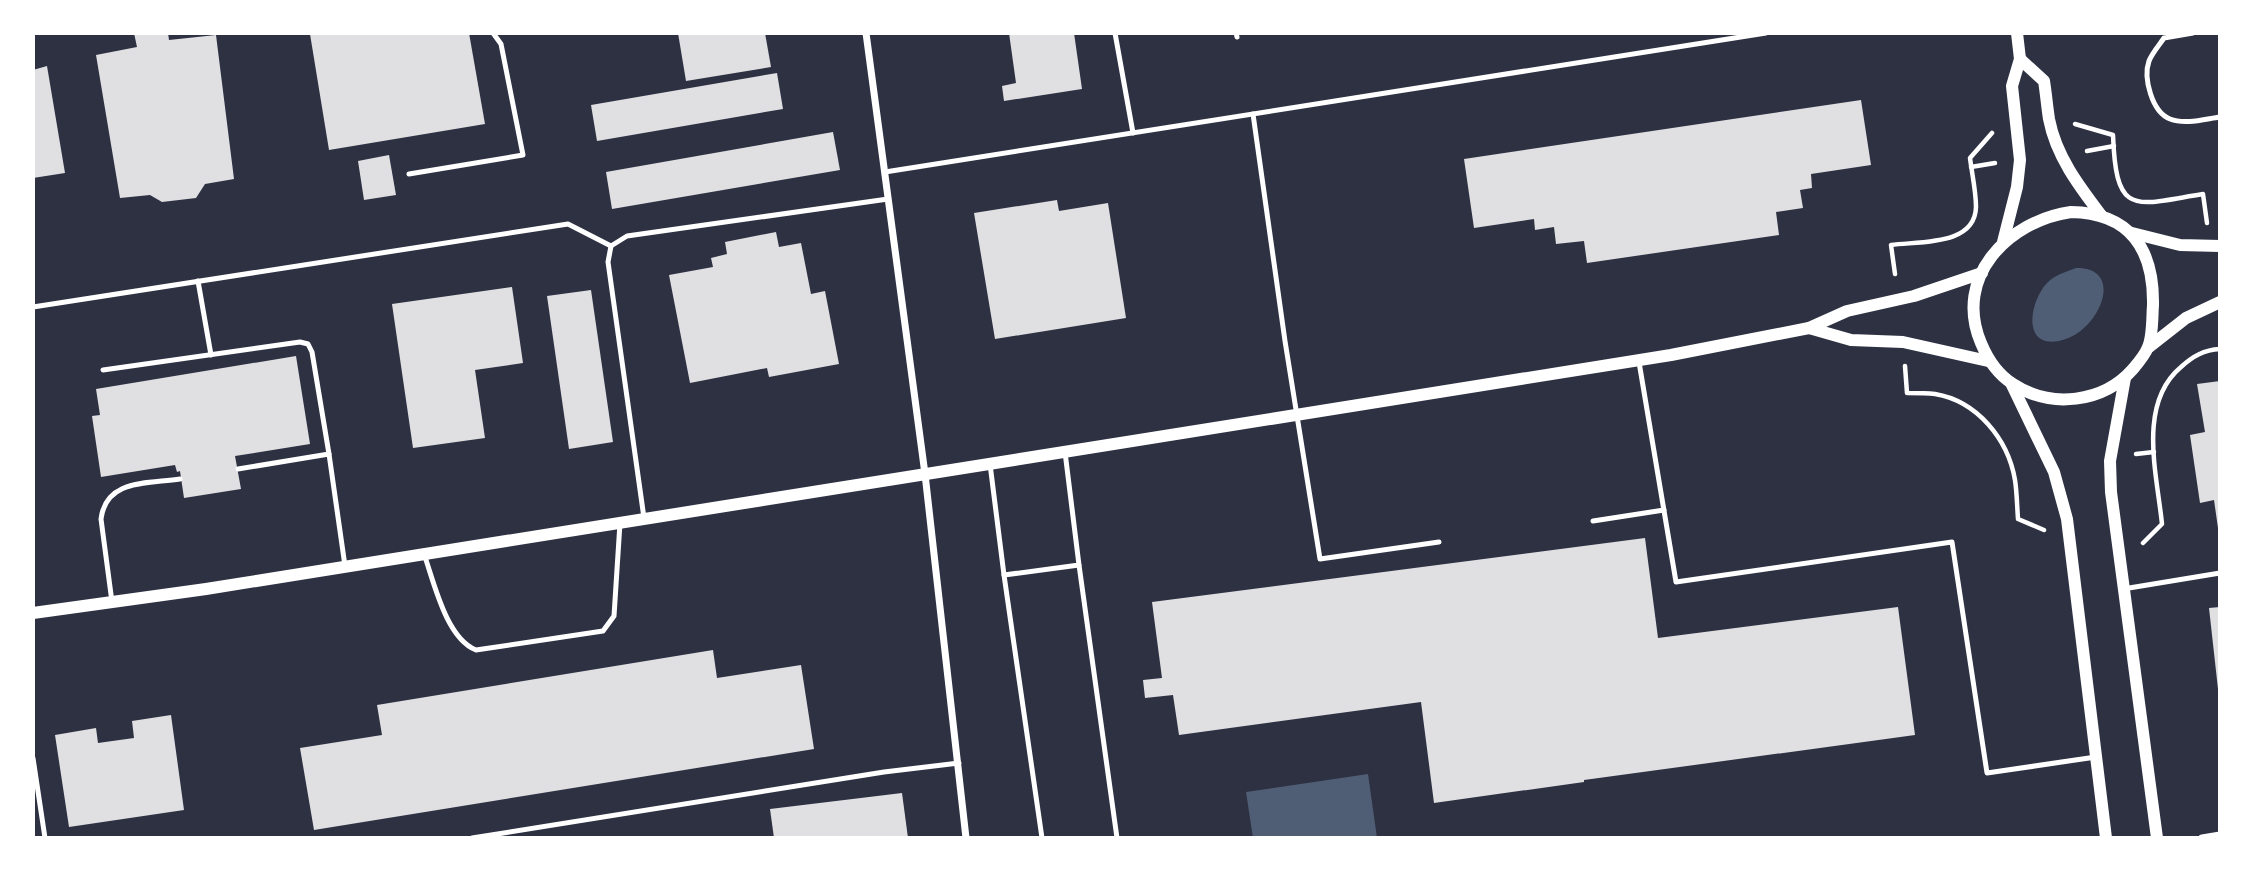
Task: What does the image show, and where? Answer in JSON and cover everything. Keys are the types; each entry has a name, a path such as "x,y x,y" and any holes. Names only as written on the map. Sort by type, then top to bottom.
{"street":[{"path":"866,33 925,474 967,838"},
{"path":"2003,242 2019,174 2019,146 2012,86 2020,60 2017,33"},
{"path":"2020,60 2044,81 2049,121 2060,154 2101,215 2132,233 2180,245 2220,246"},
{"path":"2101,215 2071,212 2052,215 2021,228 2003,242 1982,273 1976,292 1975,317 1979,337 1989,361 2011,383 2033,396 2062,401 2110,388 2125,378 2149,347 2186,318 2220,302"},
{"path":"2132,233 2148,259 2151,276 2149,347"},
{"path":"33,613 424,554 1638,361 1809,328 1847,311 1914,296 1982,273"},
{"path":"1809,328 1851,340 1903,342 1989,361"},
{"path":"2125,378 2110,461 2111,492 2157,838"},
{"path":"2011,383 2054,472 2067,519 2106,838"},
{"path":"2202,838 2220,835"}],"lane":[{"path":"409,174 523,155 501,44 493,33"},
{"path":"1115,33 1133,133"},
{"path":"885,172 1766,33"},
{"path":"2193,33 2164,38 2149,61 2148,84 2155,107 2169,119 2187,122 2220,117"},
{"path":"1253,114 1320,559 1439,542"},
{"path":"644,519 608,262 611,246 627,236 888,199"},
{"path":"33,307 568,224 611,246"},
{"path":"198,281 211,355"},
{"path":"103,370 300,342 309,344 329,454 345,566"},
{"path":"1638,361 1675,582 1952,542 1987,773 2096,757"},
{"path":"1065,452 1117,838"},
{"path":"238,469 329,454"},
{"path":"990,464 1042,838"},
{"path":"112,602 101,519 102,507 109,496 120,488 180,479"},
{"path":"1593,521 1664,510"},
{"path":"424,554 445,615 466,646 476,650 603,631 614,616 620,522"},
{"path":"1004,575 1079,565"},
{"path":"2123,589 2220,573"},
{"path":"33,758 45,838"},
{"path":"472,838 884,772 959,763"}],"path":[{"path":"2067,121 2113,135 2118,181 2128,198 2137,202 2151,202 2203,194 2207,229"},
{"path":"1895,276 1891,245 1959,235 1969,229 1976,205 1970,158 1990,135"},
{"path":"2074,152 2114,146"},
{"path":"1971,167 1997,163"},
{"path":"2162,524 2154,452 2157,403 2164,386 2177,370 2199,353 2220,349"},
{"path":"1905,372 1907,393 1934,394 1958,401 1977,413 1995,432 2007,454 2015,480 2018,519"},
{"path":"2134,454 2154,452"}],"water":[{"path":"2076,268 2092,271 2100,278 2104,289 2102,302 2086,326 2073,336 2059,341 2047,341 2039,337 2034,330 2032,321 2036,301 2050,280"},
{"path":"1368,774 1377,838 1253,838 1246,792"}],"building":[{"path":"134,33 168,33 169,40 216,35 234,179 205,184 196,198 162,202 150,195 120,198 96,55 137,47"},
{"path":"469,33 485,124 329,150 310,34"},
{"path":"678,33 765,33 771,67 686,81"},
{"path":"1009,33 1074,33 1082,89 1004,101 1002,86 1016,83"},
{"path":"47,66 65,173 33,178 33,70"},
{"path":"777,73 783,109 597,141 591,105"},
{"path":"1861,100 1871,165 1811,174 1812,188 1800,190 1803,208 1776,212 1779,235 1587,263 1584,241 1556,244 1554,227 1535,230 1534,219 1474,228 1464,159"},
{"path":"833,132 840,170 612,209 606,172"},
{"path":"389,155 396,195 364,200 358,161"},
{"path":"1057,200 1059,211 1108,203 1126,318 995,339 974,213"},
{"path":"776,232 779,247 801,243 811,294 825,291 839,364 769,377 767,368 690,383 669,275 713,267 711,258 727,254 725,242"},
{"path":"512,287 523,363 475,370 485,438 413,448 392,304"},
{"path":"591,290 613,442 569,449 547,296"},
{"path":"296,356 310,444 235,456 241,489 184,498 180,471 177,472 175,465 101,477 92,416 100,415 96,389"},
{"path":"2220,381 2218,528 2214,500 2200,503 2190,435 2205,432 2197,384"},
{"path":"1645,538 1658,638 1898,607 1915,735 1434,803 1421,702 1179,735 1173,695 1145,698 1143,680 1162,678 1152,602"},
{"path":"2220,607 2220,689 2218,689 2209,608"},
{"path":"713,650 717,678 801,665 814,749 314,830 300,748 382,735 377,705"},
{"path":"171,715 184,810 69,827 55,735 96,728 98,743 134,738 132,721"},
{"path":"902,793 908,838 774,838 770,809"}]}
